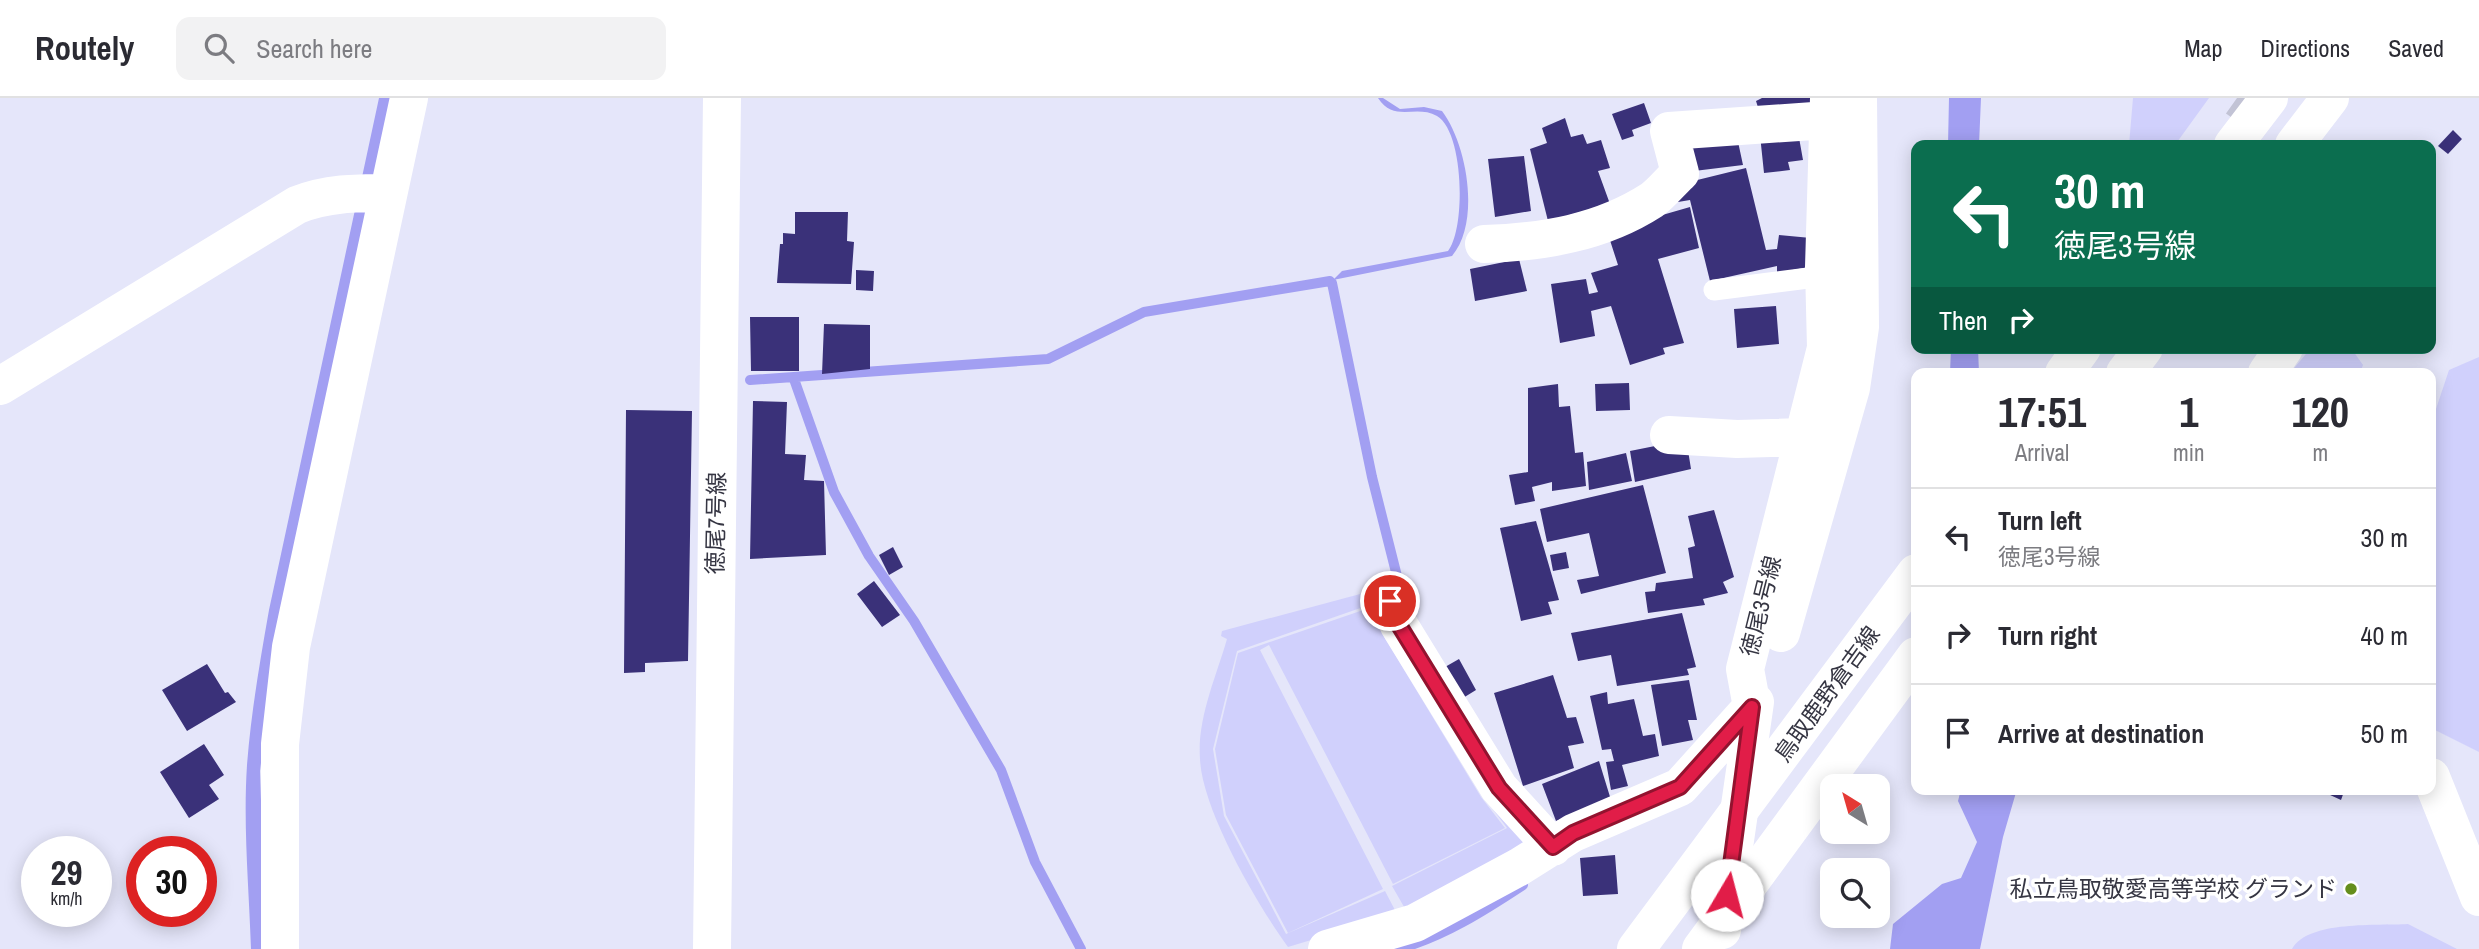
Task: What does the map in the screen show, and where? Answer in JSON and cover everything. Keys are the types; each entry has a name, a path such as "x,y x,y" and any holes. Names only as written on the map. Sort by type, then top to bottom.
{"street":[{"path":"280,949 280,744 291,647 409,98"},
{"name":"徳尾7号線","path":"712,949 722,98"},
{"path":"2237,140 2269,98"},
{"path":"2298,140 2330,98"},
{"path":"1331,948 1415,923 1553,847 1573,833 1680,787 1752,707 1769,673 1851,388 1860,327 1838,105 1669,131 1680,173 1653,199 1591,229 1538,242 1484,244"},
{"name":"徳尾3号線","path":"1752,707 1745,668 1826,348 1824,276 1838,105"},
{"path":"0,386 298,205 318,197 387,193"},
{"path":"1668,435 1737,439 1804,437"},
{"name":"鳥取鹿野倉吉線","path":"1636,949 1911,580"},
{"path":"1390,601 1399,625 1499,788 1553,847"},
{"path":"1701,949 1911,663"},
{"path":"1719,949 1752,707"},
{"path":"2436,790 2479,897"}],"lane":[{"path":"1714,290 1824,276"}],"shaded area":[{"path":"379,98 394,98 268,706 260,771 266,949 251,949 246,788 256,687 269,610"},
{"path":"1378,98 1383,98 1400,109 1424,107 1442,111 1451,125 1464,162 1468,204 1466,224 1461,241 1452,256 1333,280 1342,271 1448,251 1454,239 1460,202 1459,181 1453,141 1446,125 1437,116 1429,113 1391,110"},
{"path":"1949,98 1981,98 1979,140 1948,140"},
{"path":"2133,98 2209,98 2179,140 2129,140"},
{"path":"1951,354 1978,354 1979,368 1950,368"},
{"path":"2306,354 2355,354 2363,365 2362,368 2294,368"},
{"path":"2479,357 2479,752 2436,730 2436,409 2449,370"},
{"path":"1375,590 1534,843 1407,912 1392,886 1507,828 1483,796 1372,604 1237,651 1213,749 1224,816 1286,934 1385,891 1397,914 1288,947 1233,857 1210,804 1203,780 1200,759 1201,729 1227,639 1221,636 1222,631"},
{"path":"1372,607 1380,630 1481,797 1505,828 1393,884 1269,645 1260,650 1383,889 1288,933 1226,815 1215,749 1238,653"},
{"path":"1960,795 2015,795 2003,837 1980,949 1890,949 1893,924 1942,884 1961,878 1977,842 1958,801"},
{"path":"2408,924 2457,949 2292,949 2300,940 2328,929"}],"building":[{"path":"1762,98 1817,98 1819,108 1762,120 1756,101"},
{"path":"1644,103 1651,123 1632,130 1634,136 1622,140 1612,114"},
{"path":"1565,118 1571,137 1583,134 1587,144 1601,140 1610,168 1598,171 1610,204 1548,221 1530,149 1547,143 1542,128"},
{"path":"2453,130 2462,139 2448,154 2438,146"},
{"path":"1798,132 1803,160 1788,162 1790,170 1764,173 1760,135"},
{"path":"1737,137 1743,165 1686,172 1680,143"},
{"path":"1524,156 1531,211 1495,217 1488,159"},
{"path":"1746,168 1766,250 1777,249 1779,235 1811,238 1809,267 1777,273 1777,266 1710,281 1690,200 1678,202 1677,185"},
{"path":"1690,207 1699,248 1658,259 1684,343 1663,348 1665,354 1630,365 1611,306 1591,311 1595,336 1560,343 1551,284 1586,279 1589,294 1598,292 1591,273 1618,265 1607,231"},
{"path":"795,212 848,212 847,241 854,242 851,284 777,283 780,244 783,244 783,233 795,234"},
{"path":"1519,259 1527,291 1475,301 1470,269"},
{"path":"856,270 874,271 873,291 856,290"},
{"path":"1776,306 1779,344 1737,348 1734,309"},
{"path":"750,317 799,317 799,371 751,371"},
{"path":"824,324 870,325 870,369 822,374"},
{"path":"1629,383 1630,410 1596,411 1595,384"},
{"path":"1558,384 1559,407 1570,406 1575,453 1583,452 1586,486 1552,491 1552,482 1532,487 1535,501 1515,505 1509,475 1528,472 1528,388"},
{"path":"753,401 787,402 785,454 806,455 804,480 824,481 826,555 750,559"},
{"path":"626,410 692,411 688,661 645,663 645,672 624,673"},
{"path":"1665,444 1687,444 1691,469 1635,482 1630,451"},
{"path":"1626,453 1632,481 1589,490 1587,462"},
{"path":"1643,485 1666,573 1581,594 1577,580 1599,576 1589,533 1547,542 1540,509"},
{"path":"1714,510 1734,577 1723,582 1728,593 1703,599 1705,605 1648,613 1645,592 1655,591 1656,583 1693,578 1688,548 1695,546 1688,516"},
{"path":"1536,521 1559,600 1548,602 1552,614 1521,621 1500,528"},
{"path":"893,547 903,567 889,575 879,555"},
{"path":"1566,552 1569,568 1553,571 1550,555"},
{"path":"874,581 900,615 882,627 857,594"},
{"path":"1682,613 1696,667 1687,669 1689,675 1617,686 1611,655 1578,661 1571,633"},
{"path":"1459,659 1476,690 1463,698 1445,667"},
{"path":"207,664 225,693 228,692 236,702 187,731 162,690"},
{"path":"1553,675 1567,718 1576,717 1584,743 1568,746 1574,768 1523,786 1494,693"},
{"path":"1689,680 1697,720 1688,720 1693,740 1662,746 1651,685"},
{"path":"1607,692 1608,704 1634,699 1643,736 1655,734 1659,756 1622,765 1628,786 1611,790 1606,762 1614,761 1611,749 1602,750 1590,696"},
{"path":"204,744 224,775 209,785 219,799 189,818 160,772"},
{"path":"1599,761 1611,800 1556,821 1542,784"},
{"path":"2330,795 2343,795 2341,800"},
{"path":"1615,855 1618,894 1583,896 1580,858"}],"waterway":[{"path":"750,380 1048,359 1144,312 1330,281"},
{"path":"1332,283 1372,477 1402,596"},
{"path":"794,379 834,492 869,556 914,621 1001,770 1035,862 1081,949"},
{"path":"1398,949 1447,930 1523,885"}],"tunnel":[{"path":"2237,98 2296,140"}],"place":[{"name":"私立鳥取敬愛高等学校 グランド","path":"2351,889"}],"route":[{"path":"1390,601 1399,625 1499,788 1553,847 1573,833 1680,787 1752,707 1727,895"}]}
